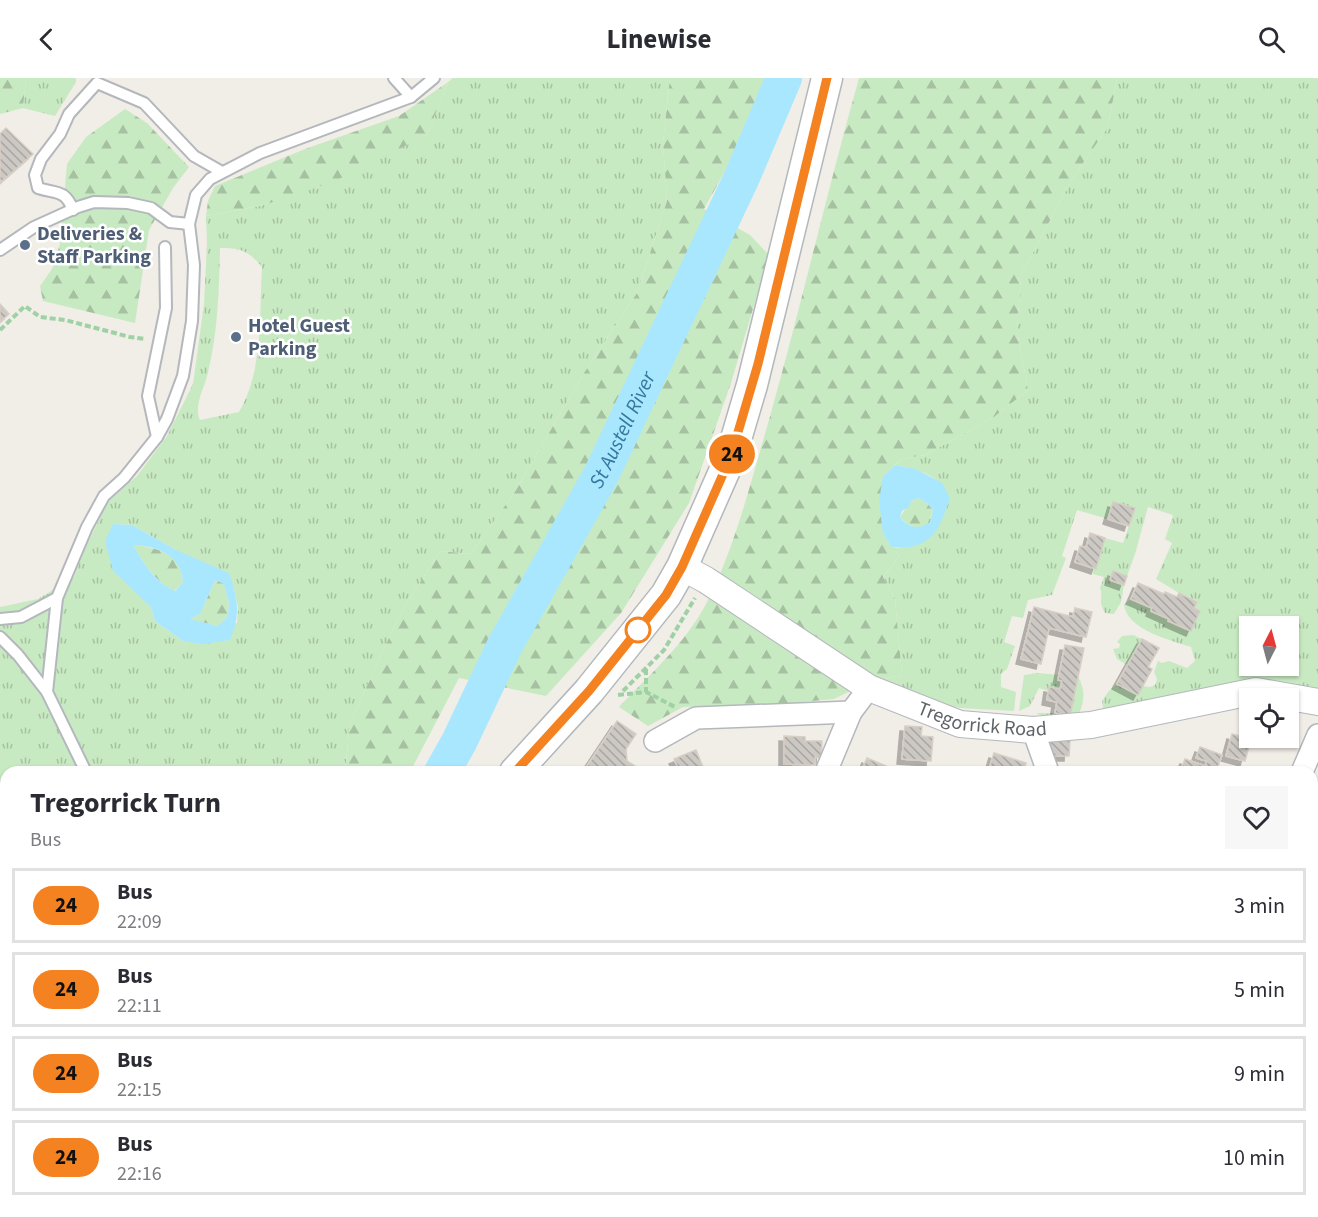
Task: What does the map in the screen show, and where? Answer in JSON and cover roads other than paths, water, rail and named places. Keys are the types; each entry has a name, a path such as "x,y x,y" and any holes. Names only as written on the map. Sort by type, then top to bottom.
{"main road":[{"path":"520,766 589,691 666,595 682,567 734,446 770,316 827,78"}],"street":[{"name":"Tregorrick Road","path":"682,567 706,580 869,688 960,724 1033,730 1091,725 1256,691 1318,702"},
{"path":"828,766 851,712 869,688"},
{"path":"655,741 696,718 851,712"},
{"path":"1033,730 1046,766"},
{"path":"1305,766 1318,735"}],"lane":[{"path":"394,78 411,98"},
{"path":"47,692 57,598 87,527 104,496 124,478 157,436 167,419 183,376 192,321 194,265 189,224 196,195 210,179 260,153 411,98 434,78"},
{"path":"73,210 69,199 60,192 38,189 35,175 41,159 60,134 69,114 97,83 144,102 194,156 222,172"},
{"path":"0,250 34,227 94,202 128,203 151,208 170,222 189,224"},
{"path":"157,436 148,396 166,308 165,248"},
{"path":"0,619 21,617 57,598"},
{"path":"0,637 18,655 47,692 83,766"}],"water":[{"path":"895,465 916,469 942,483 950,498 937,529 924,542 916,546 892,547 883,534 879,501 883,476","holes":["918,498 933,510 930,522 926,525 914,527 900,517 911,501"]},
{"path":"113,524 132,525 176,550 229,573 237,606 236,622 230,640 203,644 183,641 155,621 151,607 113,571 105,541","holes":["133,545 151,547 173,558 181,572 183,582 175,591 155,577","215,580 224,584 229,603 228,617 217,626 190,619 200,614"]}],"waterway":[{"name":"St Austell River","path":"445,766 505,645 601,475 742,177 784,78"}],"place":[{"name":"Deliveries & Staff Parking","path":"25,245"},
{"name":"Hotel Guest Parking","path":"236,337"}]}
